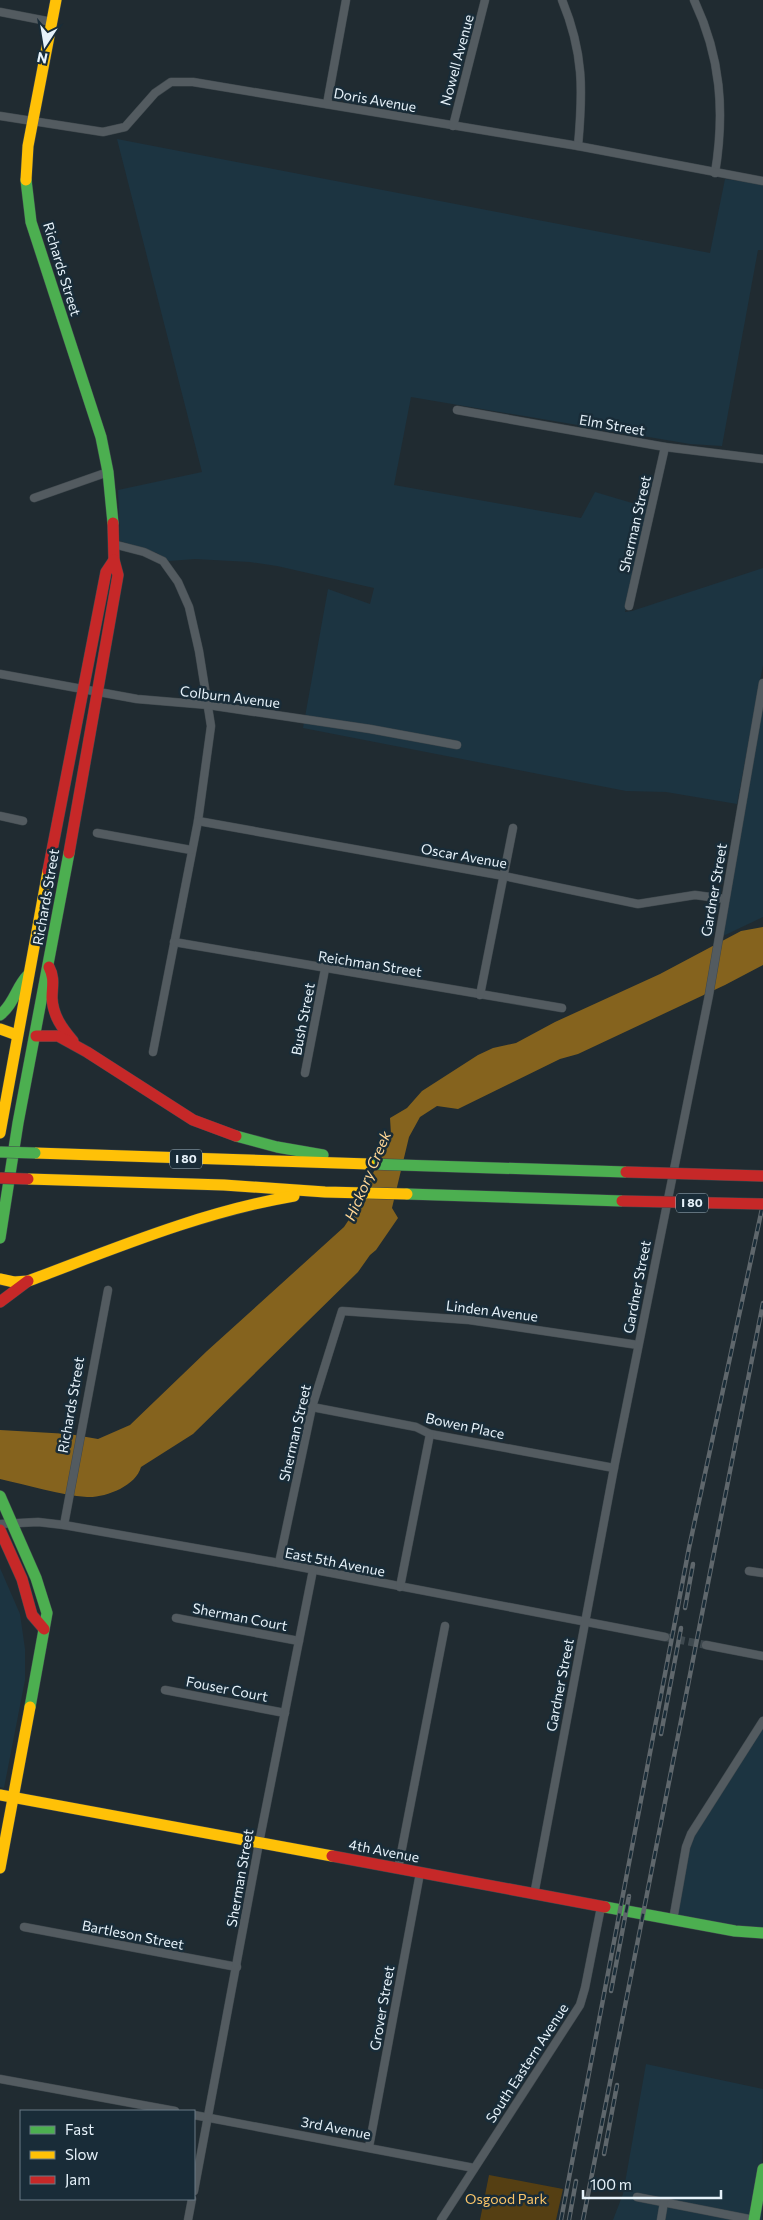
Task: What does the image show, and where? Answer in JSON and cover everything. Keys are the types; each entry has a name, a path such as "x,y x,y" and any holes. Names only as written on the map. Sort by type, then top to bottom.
{"main road":[{"name":"Richards Street","path":"0,1238 18,1123 49,967 118,575 114,560 108,472 101,437 45,270 31,222 26,179 28,146 56,0"},
{"name":"Richards Street","path":"0,1133 28,976 106,572 114,560"},
{"path":"49,967 53,972 52,1000 55,1017 78,1047"},
{"path":"0,1015 14,1000 22,982 28,976"},
{"path":"0,1030 17,1035 58,1036 193,1120 228,1134 277,1147 319,1153 337,1161"},
{"name":"I 80","path":"0,1152 219,1160 337,1161 763,1176"},
{"name":"I 80","path":"0,1178 224,1185 325,1192 763,1204"},
{"path":"0,1278 6,1282 20,1283 223,1210 261,1201 325,1192"},
{"path":"0,1302 28,1280"},
{"path":"0,1496 6,1523 36,1578 47,1613 0,1868"},
{"path":"0,1530 22,1580 32,1615 44,1628"},
{"name":"4th Avenue","path":"0,1795 534,1895 735,1931 763,1933"},
{"path":"754,2220 763,2169"}],"street":[{"path":"327,104 346,0"},
{"name":"Nowell Avenue","path":"453,126 486,0"},
{"path":"562,0 578,53 582,85 578,146"},
{"path":"694,0 705,23 715,60 721,100 721,137 715,173"},
{"path":"0,12 52,22"},
{"name":"Doris Avenue","path":"0,116 103,132 125,127 155,93 171,82 193,82 578,146 763,181"},
{"name":"Elm Street","path":"456,410 666,447 763,459"},
{"name":"Sherman Street","path":"629,606 666,447"},
{"path":"34,498 108,472"},
{"path":"113,544 144,552 163,561 178,582 189,607 211,726 198,821 153,1052"},
{"name":"Colburn Avenue","path":"0,674 137,699 208,705 370,729 457,745"},
{"name":"Gardner Street","path":"534,1895 584,1622 709,995 763,683"},
{"path":"0,816 23,821"},
{"name":"Oscar Avenue","path":"198,821 504,876 638,904 695,895 725,899"},
{"path":"480,995 513,828"},
{"path":"97,833 192,850"},
{"name":"Reichman Street","path":"174,942 562,1008"},
{"name":"Bush Street","path":"305,1073 325,969"},
{"name":"Richards Street","path":"64,1525 108,1290"},
{"name":"Sherman Street","path":"279,1563 312,1407 342,1311"},
{"name":"Linden Avenue","path":"342,1311 470,1320 638,1345"},
{"name":"Bowen Place","path":"312,1407 416,1427 430,1434 614,1468"},
{"path":"400,1587 430,1434"},
{"name":"East 5th Avenue","path":"6,1523 64,1525 279,1563 665,1638"},
{"name":"Sherman Street","path":"195,2186 259,1843 313,1570"},
{"path":"749,1571 763,1573"},
{"name":"Sherman Court","path":"176,1618 299,1641"},
{"path":"398,1869 445,1626"},
{"path":"706,1645 763,1656"},
{"name":"Fouser Court","path":"165,1690 285,1712"},
{"path":"673,1920 686,1847 692,1834 763,1721"},
{"name":"Grover Street","path":"369,2147 420,1873"},
{"name":"South Eastern Avenue","path":"441,2220 580,2006 601,1907"},
{"name":"Bartleson Street","path":"24,1927 237,1967"},
{"path":"0,2079 170,2110"},
{"name":"3rd Avenue","path":"195,2115 474,2168"},
{"path":"637,2197 754,2220"},
{"path":"188,2220 192,2200"},
{"path":"661,2220 664,2202"}],"shaded area":[{"path":"117,139 710,253 725,179 763,184 763,250 758,250 722,446 690,444 411,397 394,485 581,518 595,492 649,508 625,612 763,568 763,665 737,804 666,792 626,791 303,728 328,589 370,604 374,588 277,566 250,562 195,559 169,561 157,553 120,541 118,490 202,472"},
{"path":"763,708 763,917 721,937"},
{"path":"763,927 763,965 725,985 578,1054 560,1059 458,1109 437,1106 420,1117 409,1137 392,1208 398,1218 376,1250 358,1272 193,1434 141,1467 133,1480 111,1493 87,1497 55,1492 0,1479 0,1430 69,1434 98,1439 130,1425 207,1351 344,1227 358,1206 391,1134 390,1118 407,1108 422,1091 478,1055 493,1048 516,1043 555,1022 660,974 741,931"},
{"path":"0,1568 20,1614 25,1649 25,1680 4,1788 0,1787"},
{"path":"763,1726 763,1934 674,1922 687,1848"},
{"path":"646,2064 763,2089 762,2220 613,2220 623,2194"}],"green space":[{"name":"Osgood Park","path":"489,2175 563,2189 556,2220 480,2220"}],"tunnel":[{"path":"665,1637 706,1645"}],"railway":[{"path":"561,2220 689,1548 763,1204"},
{"path":"583,2220 763,1303"},
{"path":"685,1608 693,1564"},
{"path":"661,1734 681,1628"},
{"path":"611,1991 629,1896"},
{"path":"604,2154 617,2085"},
{"path":"569,2220 576,2181"}],"traffic: fast":[{"path":"26,180 31,222 101,437 108,472 113,523"},
{"path":"0,1238 18,1123 69,853"},
{"path":"0,1015 9,1006 28,975"},
{"path":"236,1136 277,1147 323,1155"},
{"path":"0,1152 35,1153"},
{"path":"369,1164 626,1172"},
{"path":"407,1194 622,1201"},
{"path":"0,1496 36,1578 47,1613 30,1707"},
{"path":"605,1907 735,1931 763,1933"},
{"path":"754,2220 763,2169"}],"traffic: slow":[{"path":"26,180 28,146 56,0"},
{"path":"0,1133 48,871"},
{"path":"0,1029 17,1035"},
{"path":"35,1153 369,1164"},
{"path":"28,1179 224,1185 325,1192 407,1194"},
{"path":"0,1279 14,1282 28,1281 192,1221 226,1211 294,1196"},
{"path":"0,1868 30,1707"},
{"path":"0,1795 332,1856"}],"traffic: jam":[{"path":"69,853 118,575 114,560 113,523"},
{"path":"48,871 106,572 114,560"},
{"path":"49,967 53,979 52,998 54,1010 62,1026 73,1041"},
{"path":"36,1036 58,1036 87,1052 193,1120 236,1136"},
{"path":"626,1172 763,1176"},
{"path":"0,1178 28,1179"},
{"path":"622,1201 763,1204"},
{"path":"0,1302 28,1281"},
{"path":"0,1530 22,1579 32,1615 44,1629"},
{"path":"332,1856 605,1907"}],"water label":[{"name":"Hickory Creek","path":"368,1176"}]}
